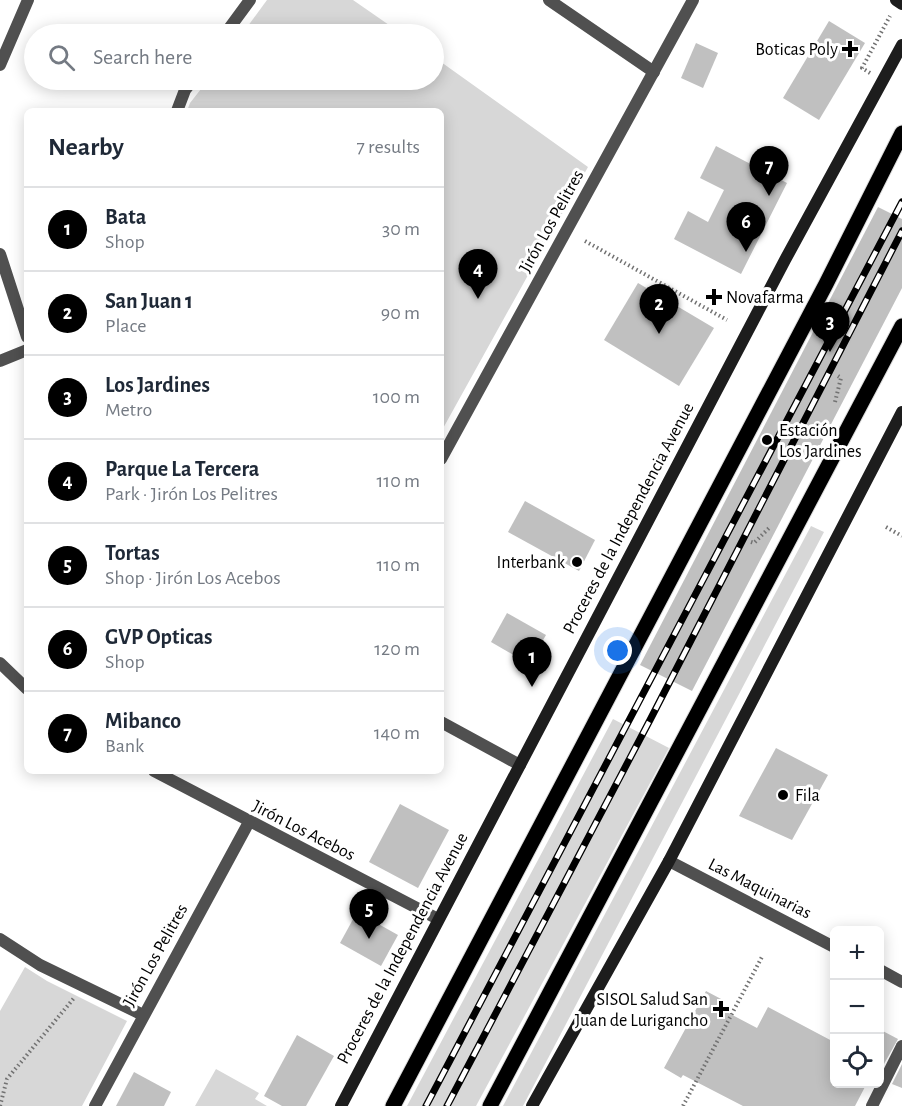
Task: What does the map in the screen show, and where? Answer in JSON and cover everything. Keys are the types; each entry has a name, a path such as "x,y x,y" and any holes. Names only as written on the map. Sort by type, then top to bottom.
{"main road":[{"name":"Proceres de la Independencia Avenue","path":"341,1106 785,260 902,45"},
{"path":"393,1106 826,284 902,133"},
{"path":"490,1106 902,326"},
{"path":"532,1106 669,861 902,412"}],"street":[{"path":"0,65 28,0"},
{"path":"232,24 250,0"},
{"path":"549,0 654,72"},
{"name":"Jirón Los Pelitres","path":"444,454 693,0"},
{"path":"178,108 185,90"},
{"path":"0,254 24,328"},
{"path":"0,361 24,351"},
{"path":"0,663 24,686"},
{"path":"444,725 520,765"},
{"name":"Jirón Los Acebos","path":"160,774 438,919"},
{"name":"Jirón Los Pelitres","path":"95,1106 249,822"},
{"name":"Las Maquinarias","path":"669,861 830,945"},
{"path":"0,939 40,965 143,1015"},
{"path":"884,973 902,982"},
{"path":"872,1106 902,1046"}],"path":[{"path":"862,68 866,55 899,2"},
{"path":"866,55 873,60"},
{"path":"585,241 727,320"},
{"path":"835,402 842,378 838,376"},
{"path":"886,527 902,536"},
{"path":"751,542 754,543 769,528"},
{"path":"684,1106 763,955"},
{"path":"0,1106 7,1079 84,986"}],"shaded area":[{"path":"267,0 353,0 388,24 249,24"},
{"path":"444,64 588,167 444,427 444,108 188,108 200,90 444,90"},
{"path":"811,526 824,532 523,1106 503,1106"},
{"path":"613,719 669,748 476,1106 407,1106"},
{"path":"25,967 47,981 127,1021 82,1106 0,1106 0,1011"},
{"path":"216,1069 259,1093 255,1099 267,1106 195,1106"}],"building":[{"path":"829,21 865,43 819,120 783,98"},
{"path":"696,43 718,53 703,88 681,78"},
{"path":"716,146 787,183 741,274 674,239 688,211 708,222 724,190 700,178"},
{"path":"878,207 902,219 902,288 692,691 640,665"},
{"path":"638,283 714,328 679,386 604,340"},
{"path":"525,501 595,540 579,571 508,532"},
{"path":"507,613 546,635 529,664 491,642"},
{"name":"Fila","path":"776,748 828,775 792,840 739,816"},
{"path":"400,804 449,830 418,888 369,862"},
{"path":"357,912 398,935 381,966 340,943"},
{"path":"706,991 723,1000 719,1008 757,1028 768,1007 830,1040 830,1088 864,1088 855,1106 743,1106 683,1075 681,1078 664,1068"},
{"path":"884,1032 898,1039 884,1064"},
{"path":"297,1035 334,1056 306,1106 282,1106 264,1096"},
{"path":"902,1064 902,1088 892,1084"},
{"path":"134,1072 171,1092 164,1106 116,1106"}],"railway":[{"path":"426,1106 902,202"},
{"path":"447,1106 650,720 902,231"}],"place":[{"name":"Boticas Poly","path":"850,49"},
{"name":"Mibanco","path":"769,196"},
{"name":"GVP Opticas","path":"746,252"},
{"name":"Novafarma","path":"714,297"},
{"name":"Parque La Tercera","path":"478,299"},
{"name":"San Juan 1","path":"659,334"},
{"name":"Los Jardines","path":"830,352"},
{"name":"Estación Los Jardines","path":"767,440"},
{"name":"Interbank","path":"577,562"},
{"name":"Bata","path":"532,687"},
{"name":"Fila","path":"783,795"},
{"name":"Tortas","path":"369,939"},
{"name":"SISOL Salud San Juan de Lurigancho","path":"721,1009"}]}
